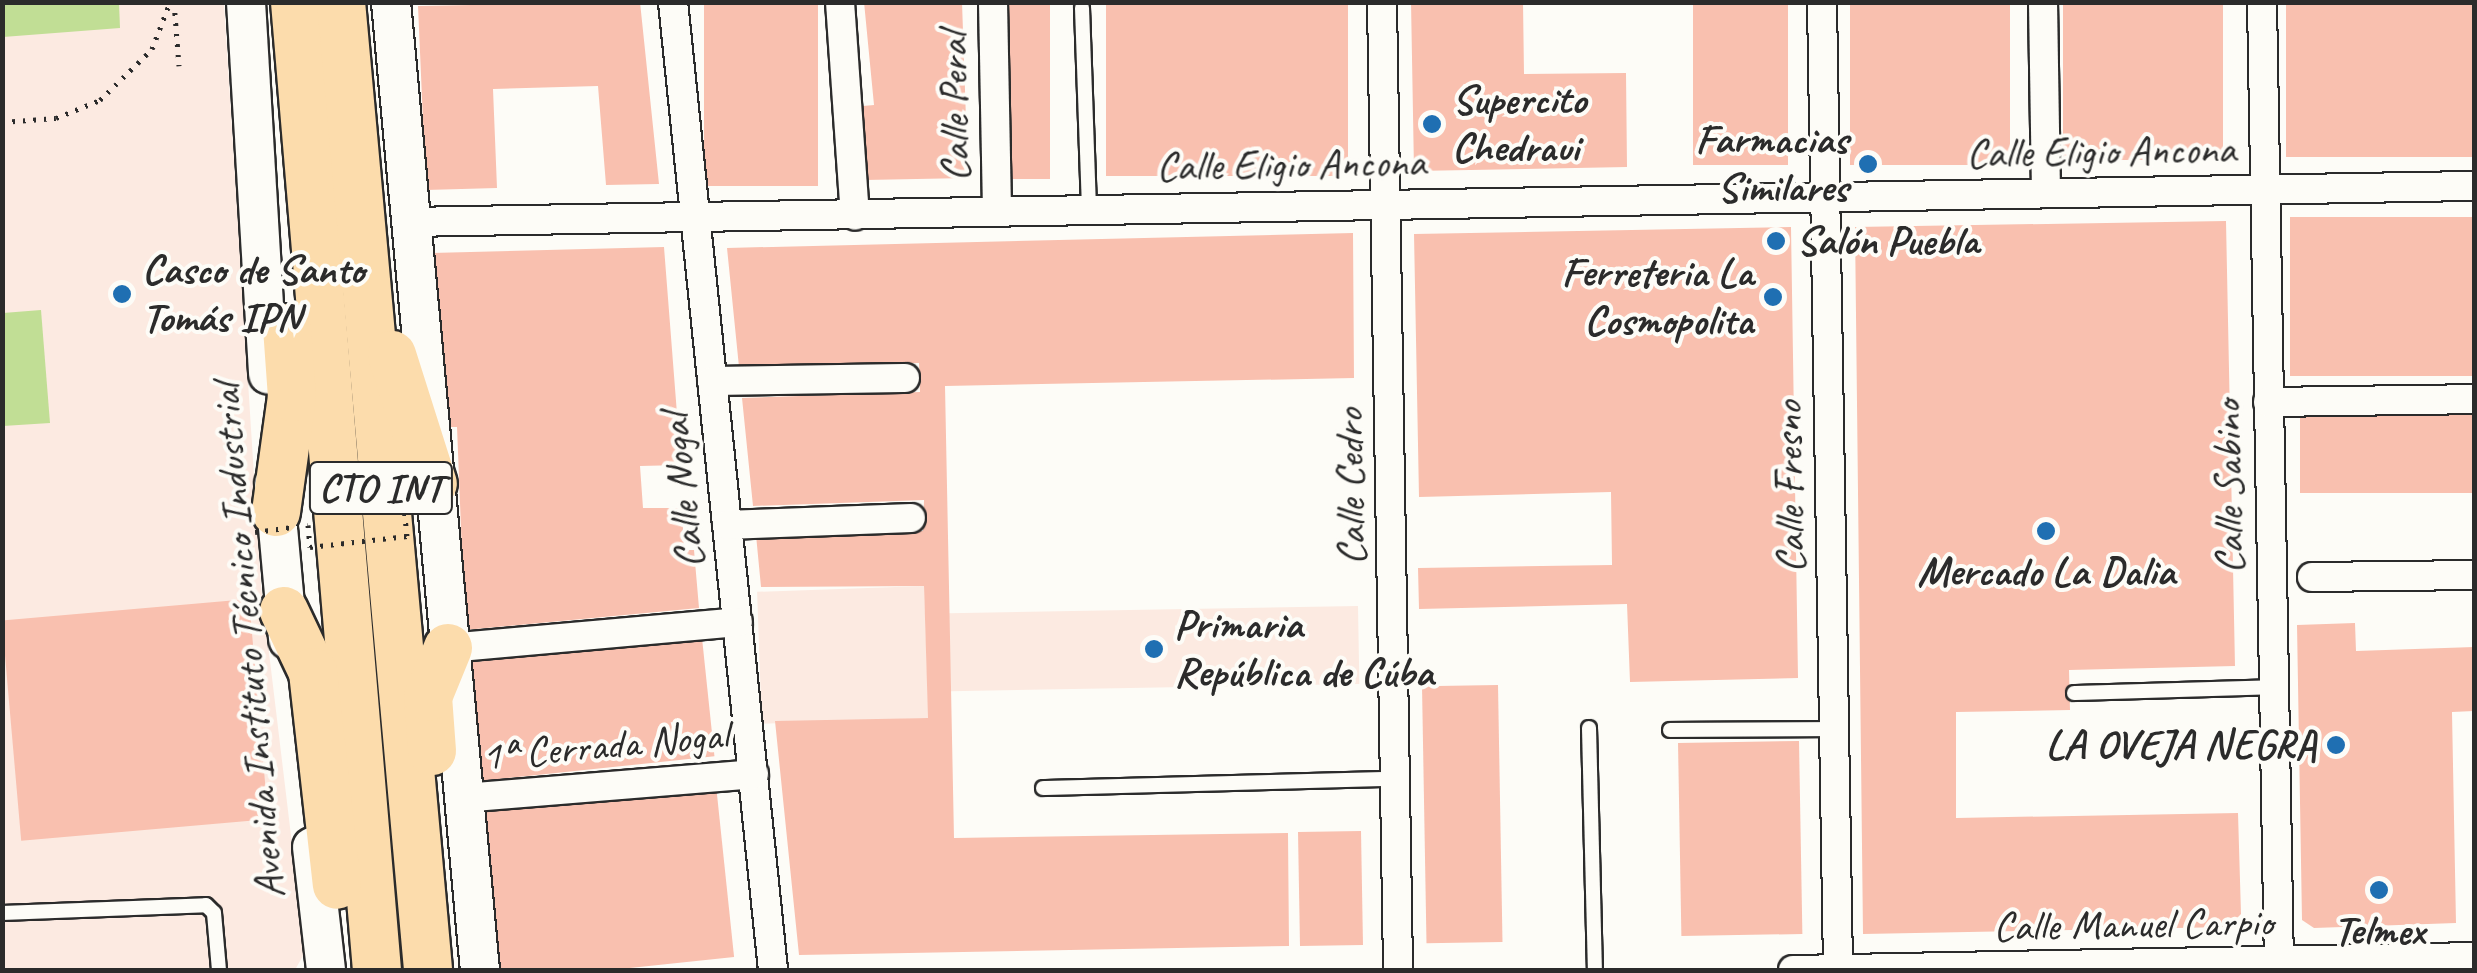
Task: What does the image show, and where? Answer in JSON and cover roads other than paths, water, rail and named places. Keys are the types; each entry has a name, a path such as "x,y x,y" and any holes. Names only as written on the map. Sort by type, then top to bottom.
{"highway":[{"name":"CTO INT","path":"295,2 323,75 425,949"},
{"name":"CTO INT","path":"340,2 323,75 377,970"},
{"path":"265,522 292,397 275,142 323,75 372,133 394,378 442,494"},
{"path":"284,611 313,672 342,926 367,970"},
{"path":"425,949 440,844 428,697 448,648"}],"main road":[{"name":"Avenida Instituto Técnico Industrial","path":"246,2 265,522 284,611 326,970"},
{"name":"CTO INT","path":"391,2 408,222 442,494 448,648 480,970"}],"street":[{"name":"Calle Nogal","path":"673,2 774,970"},
{"path":"840,2 855,215"},
{"name":"Calle Peral","path":"992,2 997,210"},
{"name":"Calle Cedro","path":"1382,2 1398,970"},
{"name":"Calle Fresno","path":"1822,2 1838,970"},
{"path":"2043,2 2046,193"},
{"name":"Calle Sabino","path":"2262,2 2279,967"},
{"name":"Calle Eligio Ancona","path":"408,222 2474,186"},
{"path":"712,381 905,378"},
{"path":"2268,402 2474,398"},
{"path":"727,526 911,518"},
{"path":"2312,576 2474,575"},
{"path":"448,648 738,622"},
{"name":"1ª Cerrada Nogal","path":"462,798 754,774"},
{"name":"Calle Manuel Carpio","path":"1793,970 2279,967 2474,957"}],"lane":[{"path":"1082,8 1089,208"},
{"path":"2074,693 2273,687"},
{"path":"1589,728 1594,970"},
{"path":"1670,730 1834,729"},
{"path":"1043,788 1394,779"},
{"path":"2,913 206,905 217,929 218,970"}],"place":[{"name":"Supercito Chedraui","path":"1432,124"},
{"name":"Farmacias Similares","path":"1868,164"},
{"name":"Salón Puebla","path":"1776,241"},
{"name":"Casco de Santo Tomás IPN","path":"122,294"},
{"name":"Ferreteria La Cosmopolita","path":"1773,297"},
{"name":"Mercado La Dalia","path":"2046,531"},
{"name":"Primaria República de Cúba","path":"1154,649"},
{"name":"LA OVEJA NEGRA","path":"2336,745"},
{"name":"Telmex","path":"2379,890"}]}
